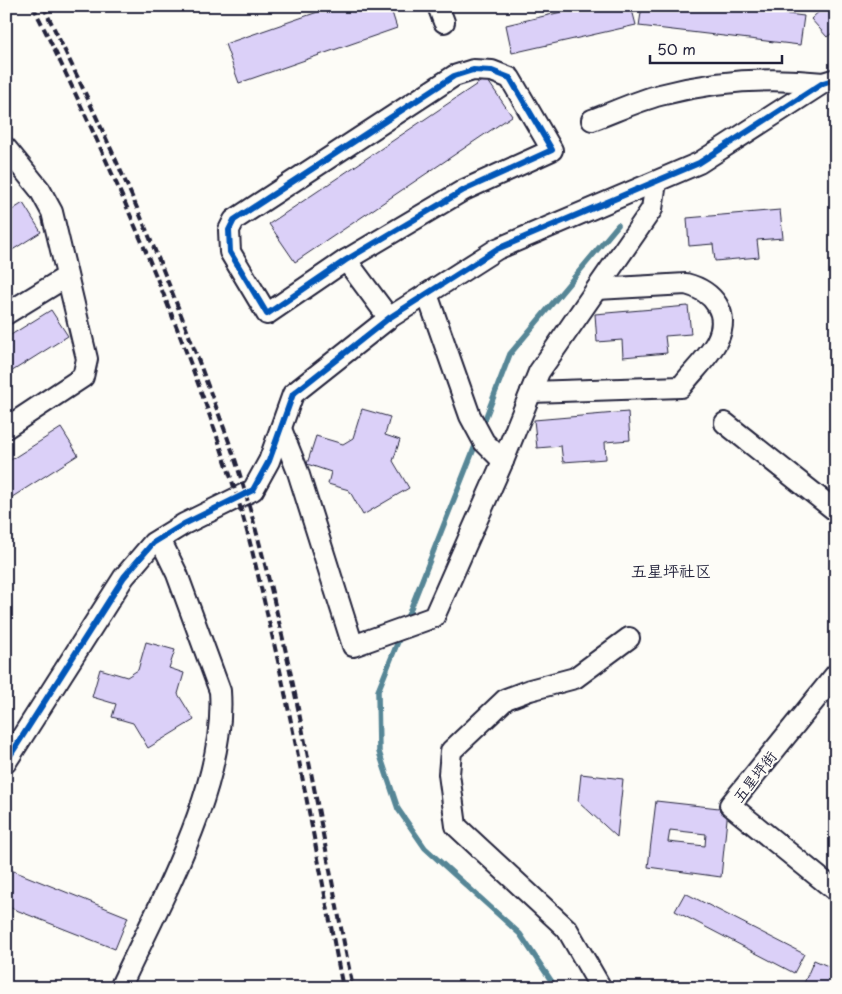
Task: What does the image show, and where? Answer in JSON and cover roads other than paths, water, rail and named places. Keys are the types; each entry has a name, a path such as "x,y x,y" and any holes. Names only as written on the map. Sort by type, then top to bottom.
{"street":[{"path":"473,70 492,71 510,78 552,150 464,190 346,260 267,314 230,252 229,230 234,220 454,76 473,70"},
{"path":"592,120 658,95 699,86 785,79 830,81"},
{"path":"6,762 124,578 153,543 253,490 269,461 293,394 389,318 497,250 699,163 830,81"},
{"path":"6,148 40,190 52,212 87,359 83,377 6,428"},
{"path":"281,429 298,472 353,646 434,617 503,461 539,372 652,209 656,182"},
{"path":"346,260 389,318"},
{"path":"6,314 66,277"},
{"path":"531,392 681,386 716,343 721,331 722,318 718,305 710,294 699,287 686,284 597,289"},
{"path":"427,294 470,416 484,442 503,461"},
{"path":"725,423 836,511"},
{"path":"120,988 195,826 209,779 222,712 220,691 177,574 160,539"},
{"path":"600,988 567,929 456,826 449,774 451,751 506,700 530,690 575,678 594,662 629,638"},
{"name":"五星坪街","path":"832,686 730,805 836,891"}],"waterway":[{"path":"482,427 510,354 618,225"},
{"path":"405,623 477,441"},
{"path":"401,634 378,691 379,752 398,809 425,848 520,934 556,988"}],"railway":[{"path":"33,6 88,121 140,237 187,355 242,512 280,671 343,988"},
{"path":"43,6 87,97 149,236 187,330 236,463 258,538 289,666 353,988"}],"district":[{"name":"五星坪社区","path":"671,570"}]}
